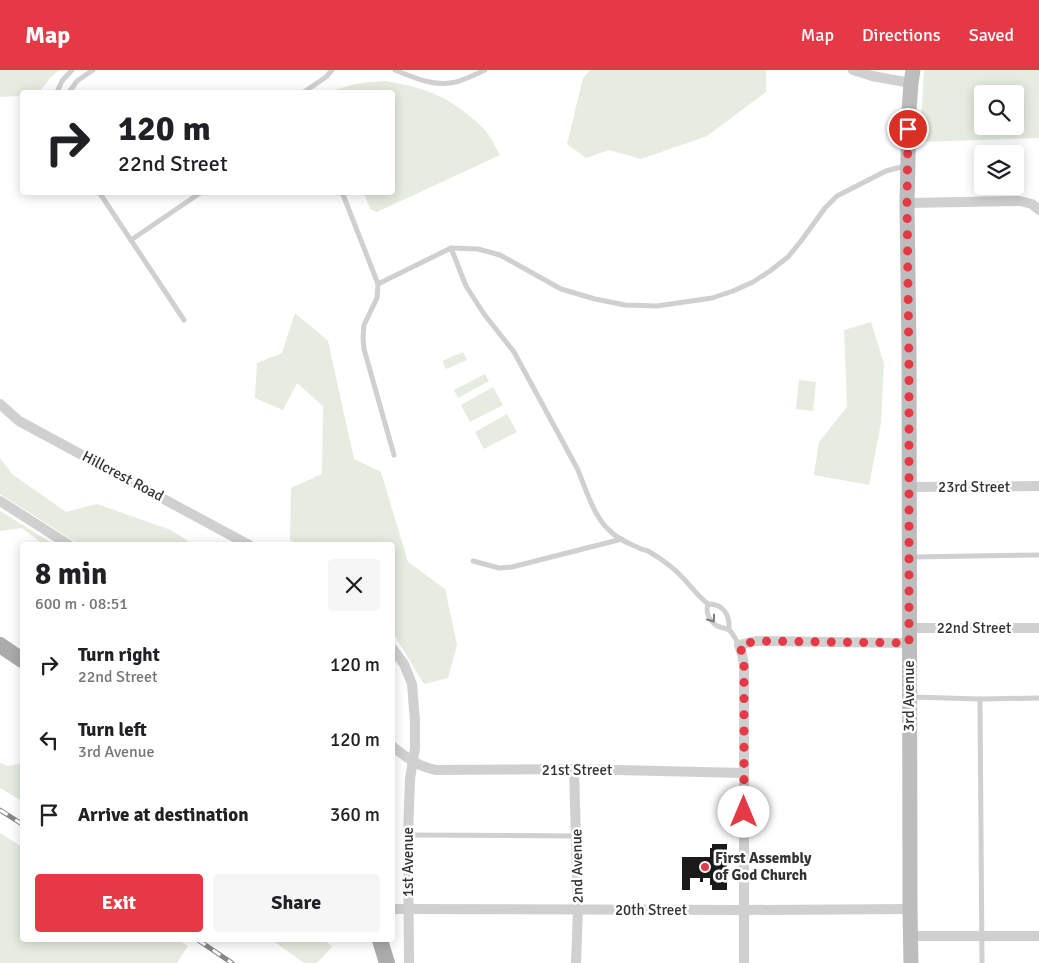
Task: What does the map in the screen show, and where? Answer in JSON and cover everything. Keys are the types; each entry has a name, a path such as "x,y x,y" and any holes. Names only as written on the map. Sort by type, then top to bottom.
{"main road":[{"path":"0,645 20,659"},
{"path":"381,942 387,963"}],"street":[{"path":"853,70 872,76 912,76"},
{"name":"3rd Avenue","path":"911,963 907,203 909,110 912,76"},
{"path":"907,203 1028,202 1038,208"},
{"name":"Hillcrest Road","path":"0,404 19,421 243,542"},
{"name":"23rd Street","path":"909,487 1039,486"},
{"path":"0,502 64,542"},
{"name":"22nd Street","path":"740,645 756,641 909,636 1039,628"},
{"path":"740,645 744,665 744,963"},
{"path":"395,652 404,664 412,684 415,721 413,762"},
{"name":"21st Street","path":"395,748 422,767 436,770 574,769 744,773"},
{"name":"1st Avenue","path":"409,963 408,836 410,779 413,762"},
{"name":"2nd Avenue","path":"574,769 578,910 576,963"},
{"name":"20th Street","path":"395,909 910,909"},
{"path":"910,936 1039,936"}],"lane":[{"path":"58,90 62,81 72,70"},
{"path":"70,90 77,81 93,70"},
{"path":"307,90 326,77 332,70"},
{"path":"395,70 441,84 456,82 485,70"},
{"path":"378,284 452,248 478,249 500,256 561,289 602,301 625,305 657,306 712,298 753,282 782,262 801,242 825,208 837,196 886,171 908,165"},
{"path":"100,195 184,320"},
{"path":"131,240 197,195"},
{"path":"343,195 378,284 376,298 364,325 364,349 394,455"},
{"path":"452,248 466,286 484,314 514,352 577,468 589,498 601,520 608,529 622,539 670,565 681,574 699,597 708,604 722,607 730,620 729,630"},
{"path":"473,561 499,568 512,567 622,539"},
{"path":"909,558 1039,554"},
{"path":"708,604 706,608 712,621 718,626 729,630 740,645"},
{"path":"909,698 1039,698"},
{"path":"980,699 982,963"},
{"path":"408,836 576,836"}],"shaded area":[{"path":"0,70 59,70 41,90 20,90 20,96 0,97"},
{"path":"590,70 766,70 766,92 707,136 641,159 609,150 586,158 567,144 583,78"},
{"path":"924,70 1039,70 1039,138 920,142"},
{"path":"386,81 409,86 430,92 449,101 483,128 500,155 377,212 370,209 365,195 395,195 395,90 336,90 371,82"},
{"path":"295,313 328,341 354,459 381,472 408,562 445,589 457,645 448,678 424,684 395,636 395,542 293,542 290,540 291,488 322,474 323,406 297,383 283,410 255,398 257,363 282,353"},
{"path":"871,322 884,364 881,423 869,485 814,475 819,442 847,407 844,330"},
{"path":"463,352 467,360 446,369 442,361"},
{"path":"485,374 489,381 458,398 454,390"},
{"path":"799,380 816,382 813,411 796,409"},
{"path":"493,387 503,405 470,422 461,405"},
{"path":"507,414 517,432 484,449 475,432"},
{"path":"0,458 12,474 66,512 97,504 171,530 189,542 75,542 0,494"},
{"path":"0,511 50,542 40,542 22,528 0,531"},
{"path":"0,763 8,766 20,763 20,800 0,788"},
{"path":"0,833 20,846 20,942 181,942 188,946 177,963 0,963"},
{"path":"275,942 327,942 332,947 317,963 304,963"}],"building":[{"name":"First Assembly of God Church","path":"712,844 727,844 727,890 712,890 710,878 703,878 703,882 700,882 700,878 690,878 690,890 682,890 682,857 710,857"}],"railway":[{"path":"0,810 20,823"},
{"path":"201,942 232,963"}],"place":[{"name":"First Assembly of God Church","path":"705,867"}],"route":[{"path":"744,812 744,665 740,645 756,641 909,643 908,129"}]}
